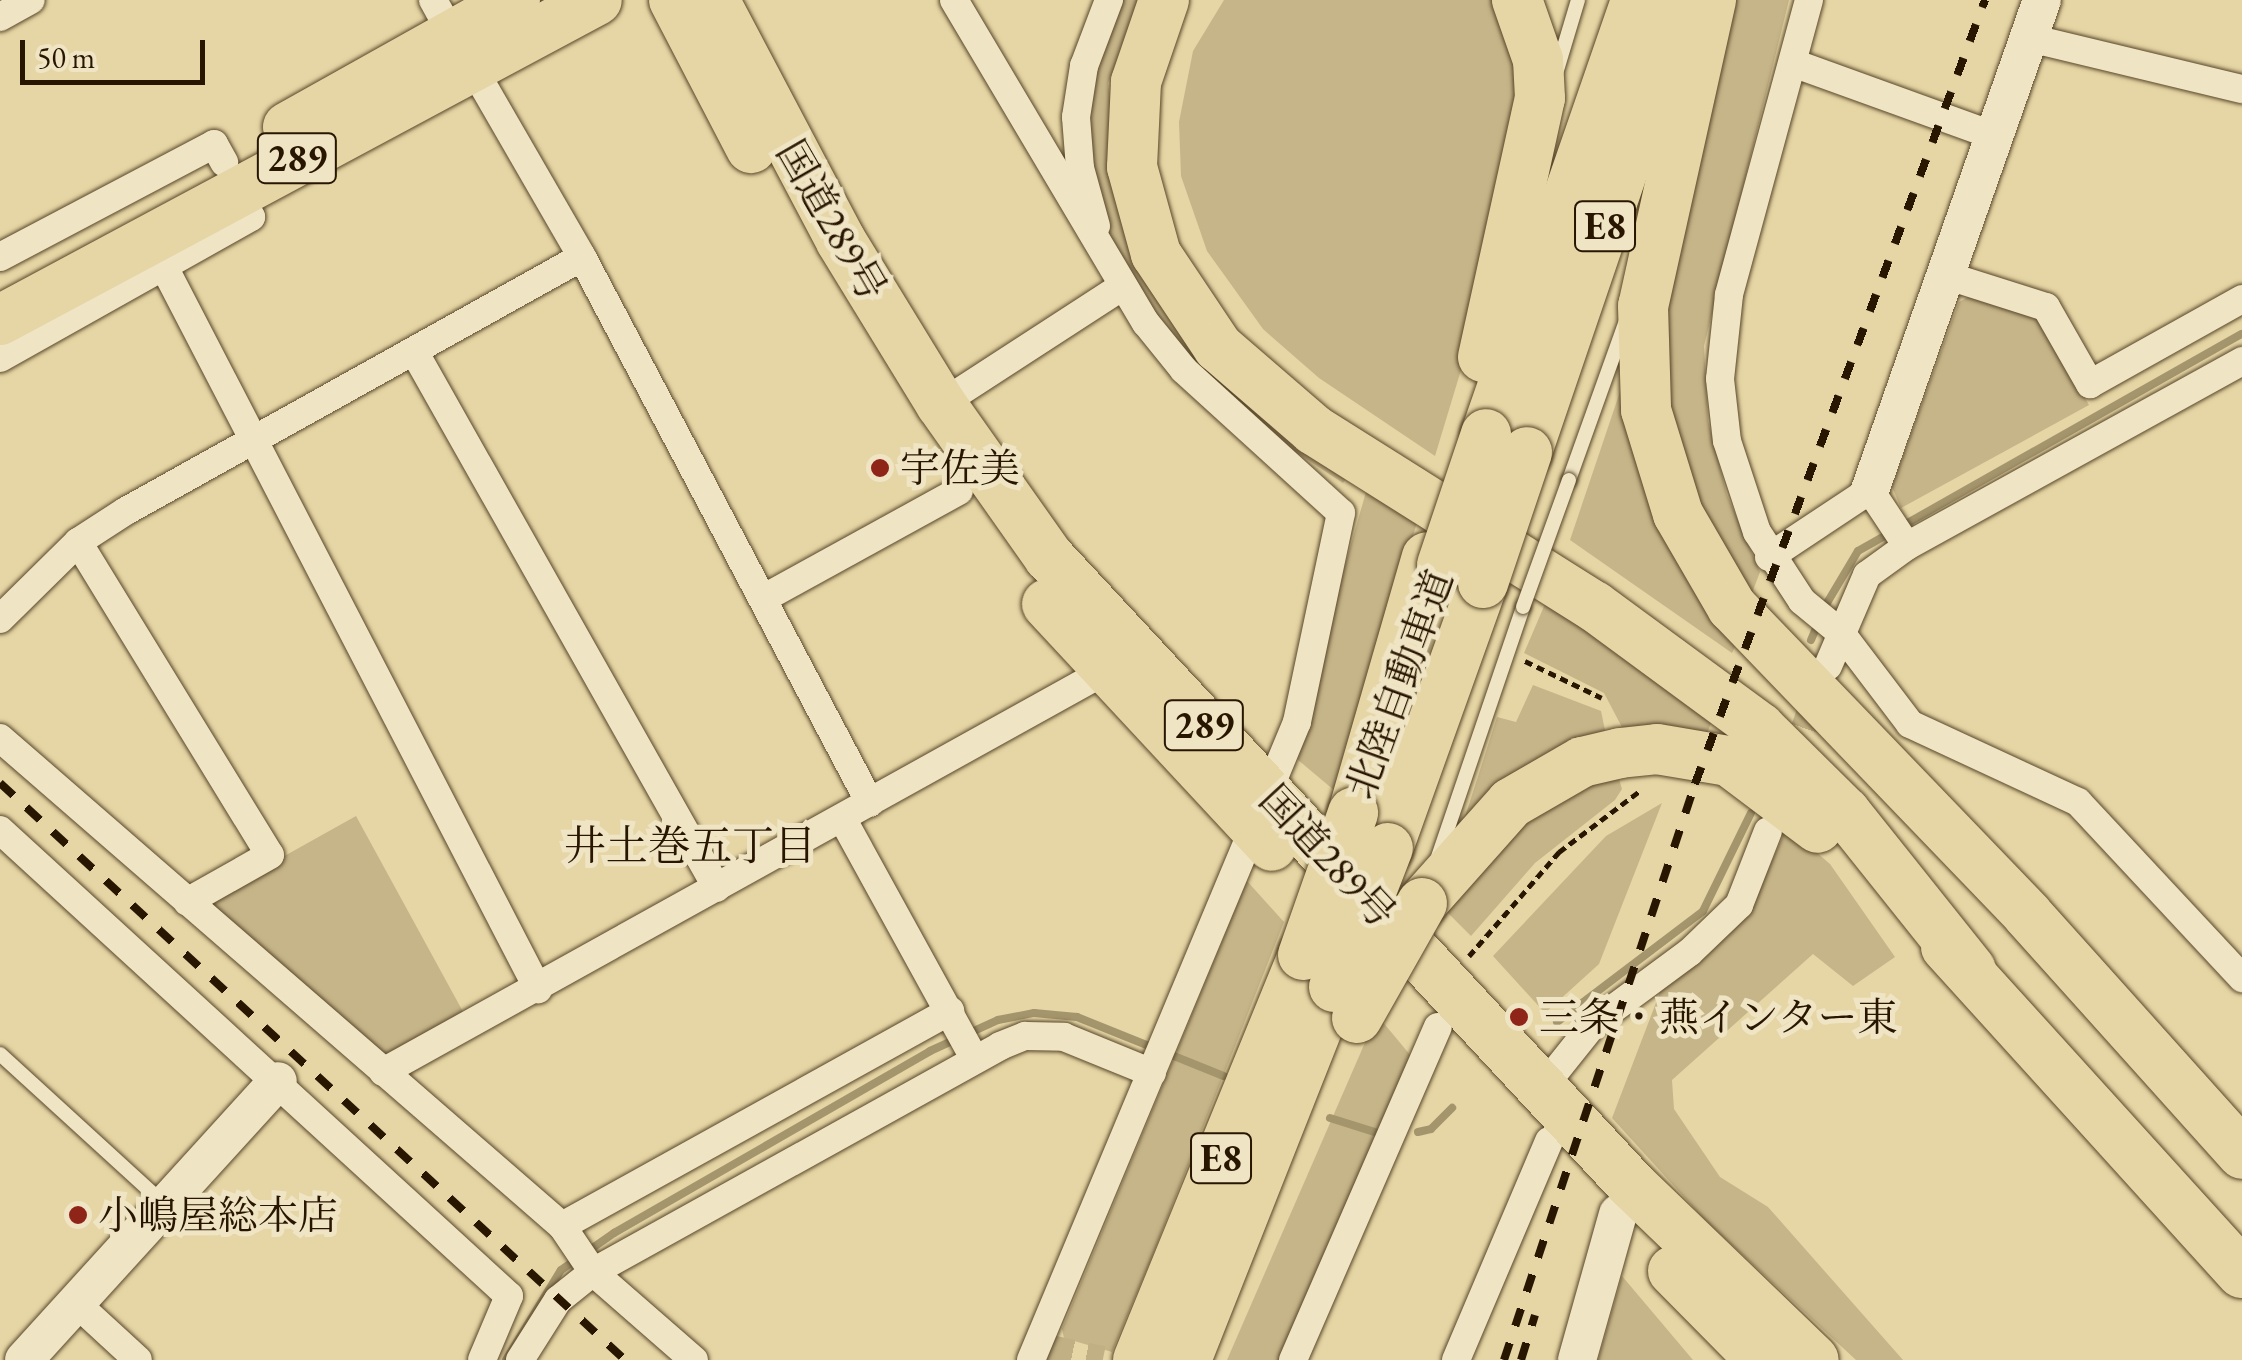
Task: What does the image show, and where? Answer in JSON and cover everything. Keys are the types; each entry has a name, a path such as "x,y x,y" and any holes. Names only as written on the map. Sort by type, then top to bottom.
{"highway":[{"name":"289","path":"0,320 453,34 514,0"},
{"name":"289","path":"453,34 597,0"},
{"name":"国道289号","path":"674,0 801,239 958,491 1261,809 1543,1087 1632,1185 1814,1360"},
{"name":"国道289号","path":"714,0 841,241 941,404 1119,662"},
{"path":"1164,0 1136,82 1132,168 1156,254 1218,348 1328,440 1624,626 1760,728 1844,812 1971,970 2242,1273"},
{"path":"1200,0 1174,48 1164,86 1161,160 1182,241 1231,320 1310,391 1377,439 1662,622 2027,914"},
{"path":"1469,578 1535,142 1538,60 1517,0"},
{"name":"北陸自動車道","path":"1186,1360 1388,848 1469,578 1493,437 1636,0"},
{"name":"北陸自動車道","path":"1493,437 1680,0"},
{"path":"1711,0 1652,248 1643,306 1646,410 1660,466 1703,563 1732,607 2027,914 2242,1154"},
{"name":"289","path":"0,288 230,176"},
{"name":"北陸自動車道","path":"1138,1360 1331,987 1353,813 1469,578"},
{"path":"1198,1360 1270,1190 1331,987 1422,902 1474,838 1546,781 1620,753 1691,752 1729,761 1766,783 1971,970"},
{"name":"国道289号","path":"1261,809 1438,1027 1761,1360"}],"street":[{"path":"954,0 1116,278 1184,370 1341,514 1297,722 1038,1351"},
{"path":"1109,0 1084,66 1076,117 1080,168 1116,278"},
{"path":"1809,0 1728,295 1720,379 1727,441 1769,558 1802,601 1837,630 1910,724 2078,802 2242,978"},
{"path":"1769,558 1877,500 1946,276 2042,0"},
{"path":"453,34 582,257 766,598 870,803"},
{"path":"2029,38 2242,89"},
{"path":"1793,63 1995,136"},
{"path":"0,258 214,144 250,217 162,263 0,358"},
{"path":"0,620 78,542 582,257"},
{"path":"162,263 538,989"},
{"path":"1946,276 2046,306 2090,384 2242,299"},
{"path":"941,404 1116,278"},
{"path":"415,353 717,888"},
{"path":"1828,666 1837,630 1867,576 1905,544 2242,361"},
{"path":"766,598 958,491"},
{"path":"1877,500 1905,544"},
{"path":"78,542 270,855 187,902"},
{"path":"383,1072 1119,662"},
{"path":"0,738 565,1230 590,1268 694,1360"},
{"path":"842,818 962,1035"},
{"path":"0,830 509,1296 497,1334 482,1360"},
{"path":"1543,1087 1594,1023 1690,952 1739,905 1768,831"},
{"path":"1293,1360 1438,1027"},
{"path":"565,1230 962,1035 1048,1034 1155,1066"},
{"path":"497,1334 526,1357 558,1300 590,1268 962,1035"},
{"path":"24,1360 278,1082"},
{"path":"1456,1360 1549,1142"},
{"path":"1577,1360 1618,1214"},
{"path":"76,1303 138,1360"}],"lane":[{"path":"1535,142 1578,0"},
{"path":"1422,902 1469,578 1570,480 1652,248"},
{"path":"0,1054 166,1206"}],"path":[{"path":"1525,661 1602,698"},
{"path":"1469,956 1560,852 1644,788"}],"shaded area":[{"path":"1120,0 1141,0 1108,83 1126,221 1348,476 1343,483 1265,432 1195,369 1148,313 1103,231 1085,132 1095,70"},
{"path":"1224,0 1500,0 1529,68 1484,294 1435,456 1319,378 1263,329 1207,251 1181,176 1179,122 1193,51"},
{"path":"1736,0 1789,0 1704,346 1708,421 1727,495 1760,572 1749,601 1722,562 1665,421 1660,326 1679,213"},
{"path":"1972,295 2039,317 2089,405 1901,508 1892,487 1959,302"},
{"path":"1626,374 1741,635 1732,653 1570,540"},
{"path":"1368,485 1419,516 1335,791 1291,754"},
{"path":"1548,597 1716,711 1705,738 1625,733 1604,693 1524,653"},
{"path":"1533,685 1601,711 1606,735 1463,823 1497,717 1516,722"},
{"path":"1615,766 1622,789 1615,800 1535,863 1471,936 1440,905 1483,846"},
{"path":"1662,803 1599,964 1545,1013 1493,956 1606,836"},
{"path":"356,816 467,1019 384,1065 193,907"},
{"path":"1787,827 1830,864 1895,957 1853,986 1813,954 1672,1080 1674,1109 1720,1177 1768,1207 1903,1360 1856,1360 1705,1220 1612,1118 1662,987 1747,917"},
{"path":"1247,881 1284,922 1151,1259 1112,1352 1064,1338 1062,1329"},
{"path":"1377,1015 1411,1056 1285,1360 1227,1360"},
{"path":"1622,1276 1693,1360 1598,1360"}],"waterway":[{"path":"1824,608 1858,551 2242,334"},
{"path":"1811,640 1819,621"},
{"path":"1557,1022 1703,911 1751,813"},
{"path":"506,1360 561,1270 614,1233 930,1051 998,1020 1034,1013 1077,1017 1224,1076"},
{"path":"1418,1132 1431,1129 1452,1108"},
{"path":"1330,1118 1381,1134"}],"tunnel":[{"path":"1791,768 1820,686"},
{"path":"1045,1348 1103,1360"}],"railway":[{"path":"1504,1360 1695,784 1985,0"},
{"path":"0,783 625,1360"},
{"path":"1521,1360 1535,1315"}],"place":[{"name":"宇佐美","path":"880,468"},
{"name":"三条・燕インター東","path":"1519,1017"},
{"name":"小嶋屋総本店","path":"78,1215"}],"district":[{"name":"井土巻五丁目","path":"690,846"}]}
